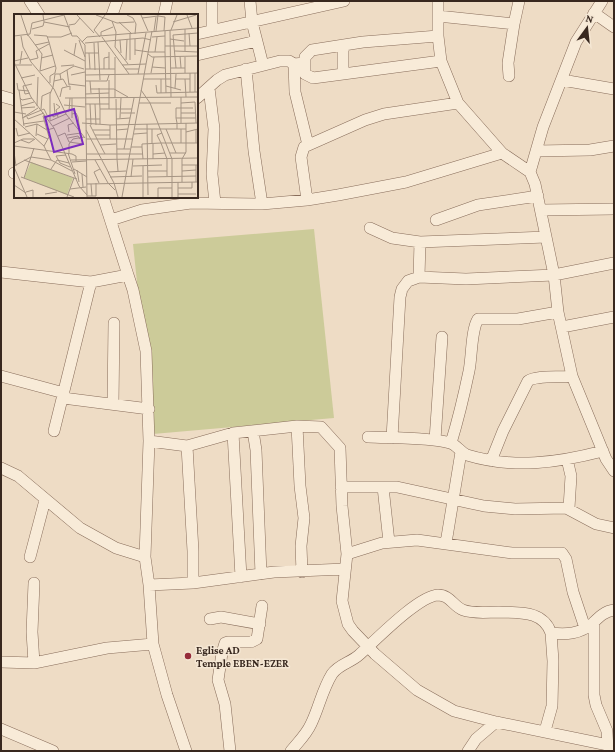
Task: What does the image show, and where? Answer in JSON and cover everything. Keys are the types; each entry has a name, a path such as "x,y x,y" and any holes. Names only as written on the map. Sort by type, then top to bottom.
{"street":[{"path":"30,1 38,14"},
{"path":"112,14 117,1"},
{"path":"164,14 167,1"},
{"path":"212,1 212,30"},
{"path":"250,1 252,22 262,64"},
{"path":"198,34 344,1"},
{"path":"438,1 438,36 441,61 458,103 502,153 530,172"},
{"path":"508,76 508,63 519,1"},
{"path":"602,1 576,42 543,127 530,172 541,210 554,275 558,312 572,376 603,451 614,471"},
{"path":"594,14 614,27"},
{"path":"438,16 514,24"},
{"path":"308,145 295,92 299,64 312,50 438,36"},
{"path":"198,55 256,41"},
{"path":"343,46 343,74"},
{"path":"198,97 225,75 262,64 288,61 299,64 304,74 309,77 441,61"},
{"path":"246,69 262,204"},
{"path":"562,80 614,89"},
{"path":"209,88 214,129 212,174 215,203"},
{"path":"1,96 14,100"},
{"path":"307,200 301,157 302,150 308,145 365,120 384,114 458,103"},
{"path":"537,151 590,150 614,146"},
{"path":"111,220 142,210 191,200 215,203 262,204 307,200 406,182 502,153"},
{"path":"436,220 478,205 538,196"},
{"path":"103,198 133,290 146,351 149,441 145,557 149,585 153,644 167,695 186,751"},
{"path":"541,210 614,209"},
{"path":"370,228 392,238 420,242 546,237"},
{"path":"419,277 420,242"},
{"path":"392,438 400,297 402,289 408,281 419,277 466,279 554,275 614,263"},
{"path":"1,272 91,282 128,275"},
{"path":"54,431 64,395 77,331 91,282"},
{"path":"451,443 463,399 472,352 474,327 478,319 518,319 558,312"},
{"path":"562,327 614,317"},
{"path":"113,404 114,323"},
{"path":"435,440 442,337"},
{"path":"1,376 64,395 149,409"},
{"path":"491,461 503,431 528,381 536,377 559,378 572,376"},
{"path":"149,441 187,446 233,433 297,426 321,427 339,446 347,554 342,601 348,624 375,654 417,690 454,711 496,722 545,731 608,748 607,731 596,705 594,695 589,625 573,592 566,559 563,554 512,553 417,540 389,542 347,554"},
{"path":"297,426 300,486 304,518 301,546 302,572"},
{"path":"253,431 256,450 261,574"},
{"path":"233,433 241,577"},
{"path":"368,437 435,440 451,443 460,452 491,461 529,464 567,459 603,451"},
{"path":"187,446 193,551 193,582"},
{"path":"446,543 460,452"},
{"path":"567,459 571,476 569,508"},
{"path":"1,468 18,476 80,528 116,548 145,557"},
{"path":"341,487 383,487 434,494 484,506 515,509 569,508 596,524 614,528"},
{"path":"383,487 389,542"},
{"path":"30,558 45,500"},
{"path":"149,585 193,582 261,574 345,569"},
{"path":"34,584 32,632 34,663"},
{"path":"291,751 311,725 332,675 338,667 357,656 368,645 420,604 430,597 439,595 446,596 460,609 468,611 515,612 532,614 543,621 551,633 553,661 552,706 545,731"},
{"path":"230,751 225,704 218,680 222,653 225,643 251,642 257,639 262,606"},
{"path":"551,633 567,635 589,625 604,613 614,610"},
{"path":"210,619 221,617 260,624"},
{"path":"1,662 34,663 107,648 153,644"},
{"path":"468,751 476,739 496,722"},
{"path":"1,729 53,751"}],"shaded area":[{"path":"314,229 334,418 153,434 133,244"}],"place":[{"name":"Eglise AD Temple EBEN-EZER","path":"188,656"}]}
